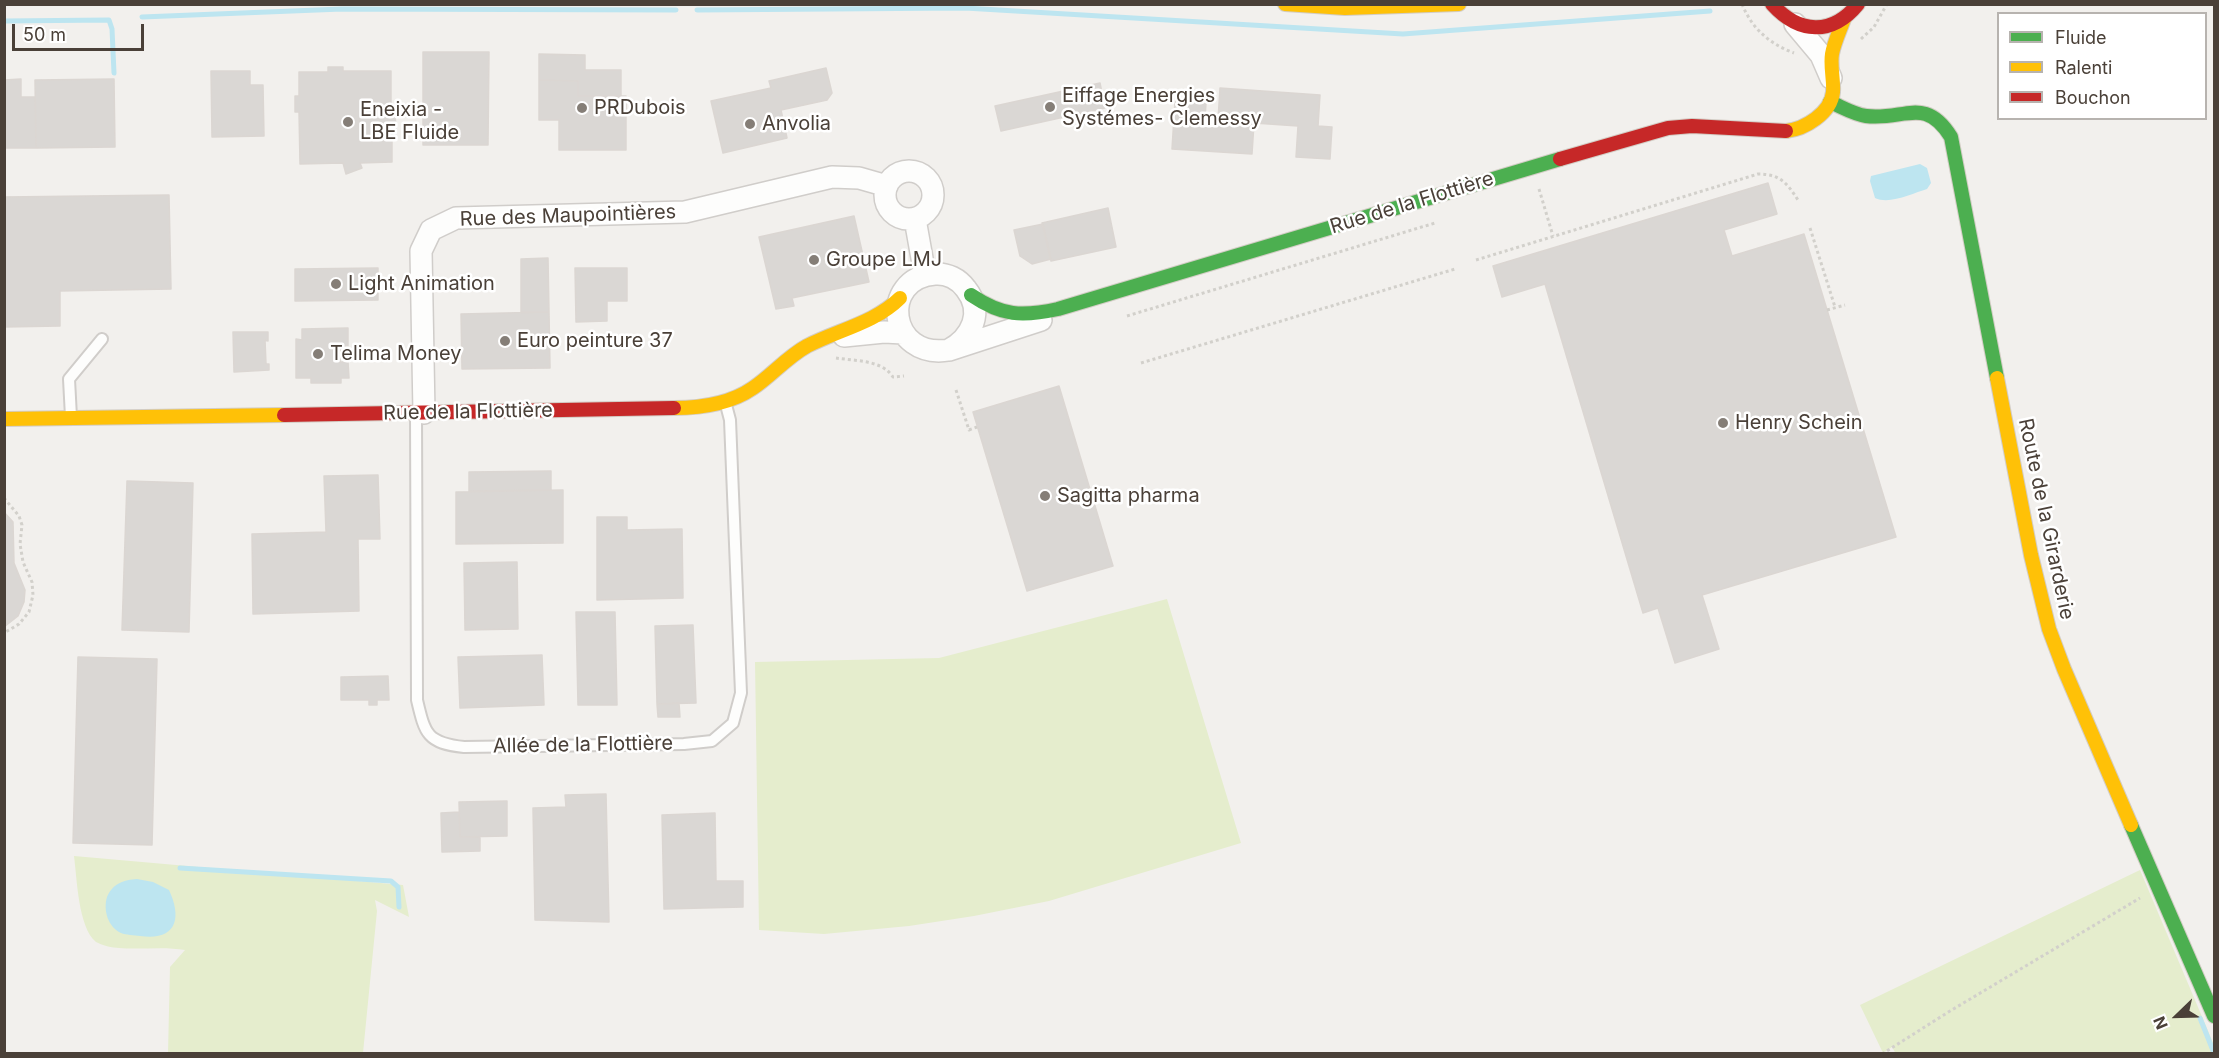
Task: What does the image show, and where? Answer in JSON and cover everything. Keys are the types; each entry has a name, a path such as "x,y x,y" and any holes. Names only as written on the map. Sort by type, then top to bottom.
{"street":[{"path":"1285,4 1345,8 1460,4"},
{"path":"1772,4 1781,15 1795,24 1821,55 1833,81"},
{"path":"1830,102 1833,81 1832,54 1844,19 1858,4"},
{"path":"1795,24 1820,28 1844,19"},
{"name":"Rue de la Flottière","path":"971,295 988,308 1008,315 1031,314 1060,308 1533,166 1668,128 1692,126 1778,132 1794,130 1815,119 1830,102"},
{"name":"Route de la Girarderie","path":"1830,102 1866,116 1922,112 1940,119 1951,137 2002,412 2041,600 2064,669 2214,1016"},
{"path":"906,171 914,171 928,180 933,190 933,203 923,216 915,219 900,218 894,214 885,201 887,186 891,179 906,171"},
{"name":"Rue des Maupointières","path":"420,413 421,251 431,230 456,218 685,212 832,177 859,178 887,186"},
{"path":"915,219 925,275"},
{"path":"949,350 960,344 972,328 975,308 971,295 963,284 951,277 938,274 925,275 914,280 906,288 897,310 898,321 903,333 912,343 923,349 936,352 949,350 1037,322 1060,308"},
{"name":"Rue de la Flottière","path":"4,418 672,409 711,405 752,389 806,347 879,315 900,298"},
{"path":"806,347 841,337 884,332 903,333"}],"lane":[{"path":"71,418 69,379 102,339"},
{"name":"Allée de la Flottière","path":"420,413 417,700 424,729 442,744 464,747 684,744 712,741 733,723 741,693 730,420 724,401"}],"path":[{"path":"1533,166 1553,236"},
{"path":"1476,260 1758,174 1777,176 1798,200"},
{"path":"1126,316 1435,223"},
{"path":"1810,228 1835,308"},
{"path":"1141,363 1455,269"},
{"path":"1827,310 1845,305"},
{"path":"957,390 969,430 977,427"},
{"path":"4,498 19,516 23,562 32,582 33,595 29,612 19,624 4,633"},
{"path":"1882,1053 2130,905 2157,883"}],"green space":[{"path":"1167,599 1241,843 1049,901 974,916 909,926 824,934 759,930 755,662 939,658"},
{"path":"74,856 403,885 409,917 375,900 377,911 363,1053 168,1053 170,967 185,950 116,948 96,942 85,925 82,914"},
{"path":"2140,870 2214,1045 2214,1053 1896,1054 1892,1047 1883,1053 1860,1005"}],"water":[{"path":"1920,164 1927,168 1931,183 1927,189 1894,199 1875,198 1870,181 1871,176"},
{"path":"137,879 153,882 169,890 175,919 168,932 152,937 123,934 110,922 106,913 109,892 119,883"}],"building":[{"path":"423,52 489,52 488,145 423,145"},
{"path":"539,54 585,55 585,70 621,70 621,96 578,96 578,81 539,80"},
{"name":"Eneixia - LBE Fluide","path":"328,67 343,67 343,71 391,71 391,114 395,114 396,129 392,129 392,162 360,163 362,168 346,174 343,163 300,164 299,112 295,112 295,96 299,96 299,72 328,72"},
{"name":"Anvolia","path":"826,68 832,93 827,100 781,110 787,138 723,153 711,101 771,88 769,81"},
{"path":"211,71 250,71 250,85 263,85 264,136 212,137"},
{"path":"21,79 21,97 35,97 36,148 4,148 4,80"},
{"path":"114,79 115,147 36,148 35,80"},
{"name":"PRDubois","path":"539,80 578,81 578,96 626,96 626,150 559,150 559,120 539,120"},
{"name":"Eiffage Energies Systémes- Clemessy","path":"1100,83 1105,108 1001,131 995,106"},
{"path":"1220,88 1320,95 1318,126 1332,127 1330,159 1296,157 1298,126 1254,123 1252,154 1172,149 1175,101 1206,103 1205,119 1218,120"},
{"name":"Henry Schein","path":"1768,183 1777,214 1724,230 1732,256 1804,234 1896,537 1702,595 1719,649 1675,663 1658,608 1643,613 1545,284 1502,297 1493,266"},
{"path":"169,195 171,289 60,291 60,326 4,327 4,197"},
{"path":"1108,208 1116,247 1051,261 1042,223"},
{"name":"Groupe LMJ","path":"854,216 869,282 792,298 794,306 776,309 759,237"},
{"path":"1043,224 1051,259 1032,264 1020,256 1014,230"},
{"path":"548,258 549,312 521,312 521,259"},
{"name":"Light Animation","path":"378,268 378,300 295,301 295,269"},
{"path":"575,268 627,268 627,301 607,301 607,321 576,322"},
{"name":"Euro peinture 37","path":"549,312 550,368 462,369 461,314"},
{"name":"Telima Money","path":"348,328 348,346 340,346 340,362 348,362 349,378 341,378 341,383 311,383 311,378 296,378 296,339 302,340 302,329"},
{"path":"233,332 268,332 268,341 265,340 266,364 269,364 269,370 234,372"},
{"name":"Sagitta pharma","path":"1059,386 1113,566 1027,591 973,412"},
{"path":"551,471 551,490 469,491 469,472"},
{"path":"378,475 380,539 358,539 359,611 253,614 252,534 326,532 324,476"},
{"path":"127,481 193,483 189,632 122,630"},
{"path":"563,490 563,543 456,544 456,492"},
{"path":"4,512 13,522 14,563 25,590 24,602 18,616 4,627"},
{"path":"597,517 627,517 627,530 682,529 683,598 597,600"},
{"path":"517,562 518,629 465,630 464,563"},
{"path":"576,612 615,612 617,705 578,705"},
{"path":"693,625 696,703 657,704 655,626"},
{"path":"542,655 544,705 460,708 458,657"},
{"path":"78,657 157,659 152,845 73,843"},
{"path":"388,676 389,700 377,700 377,705 369,705 369,700 341,700 341,677"},
{"path":"679,703 680,717 658,717 657,704"},
{"path":"606,794 609,922 535,920 533,808 566,807 565,795"},
{"path":"507,801 507,836 460,837 459,802"},
{"path":"459,812 460,837 480,837 480,851 442,852 441,813"},
{"path":"715,813 716,881 743,881 743,907 664,909 662,815"}],"waterway":[{"path":"697,10 965,8 1403,34 1710,11"},
{"path":"142,17 342,9 676,10"},
{"path":"4,21 109,20 112,29 114,73"},
{"path":"180,868 391,881 398,887 399,907"},
{"path":"2200,1018 2214,1053"}],"traffic: fast":[{"path":"1830,102 1866,116 1923,113 1941,124 1951,137 1997,378"},
{"path":"971,295 993,307 1013,313 1023,314 1058,309 1560,159"},
{"path":"2131,825 2214,1016"}],"traffic: slow":[{"path":"1285,4 1345,8 1459,4"},
{"path":"1786,131 1801,127 1816,119 1831,100 1833,92 1832,54 1844,19"},
{"path":"674,408 715,404 735,398 760,383 800,350 868,320 900,298"},
{"path":"1997,378 2031,555 2049,629 2131,825"},
{"path":"4,419 284,415"}],"traffic: jam":[{"path":"1772,4 1793,21 1804,26 1815,27 1837,22 1858,4"},
{"path":"1560,159 1668,128 1692,126 1786,131"},
{"path":"284,415 674,408"}],"place":[{"name":"Eiffage Energies Systémes- Clemessy","path":"1050,107"},
{"name":"PRDubois","path":"582,108"},
{"name":"Eneixia - LBE Fluide","path":"348,122"},
{"name":"Anvolia","path":"750,124"},
{"name":"Groupe LMJ","path":"814,260"},
{"name":"Light Animation","path":"336,284"},
{"name":"Euro peinture 37","path":"505,341"},
{"name":"Telima Money","path":"318,354"},
{"name":"Henry Schein","path":"1723,423"},
{"name":"Sagitta pharma","path":"1045,496"}]}
